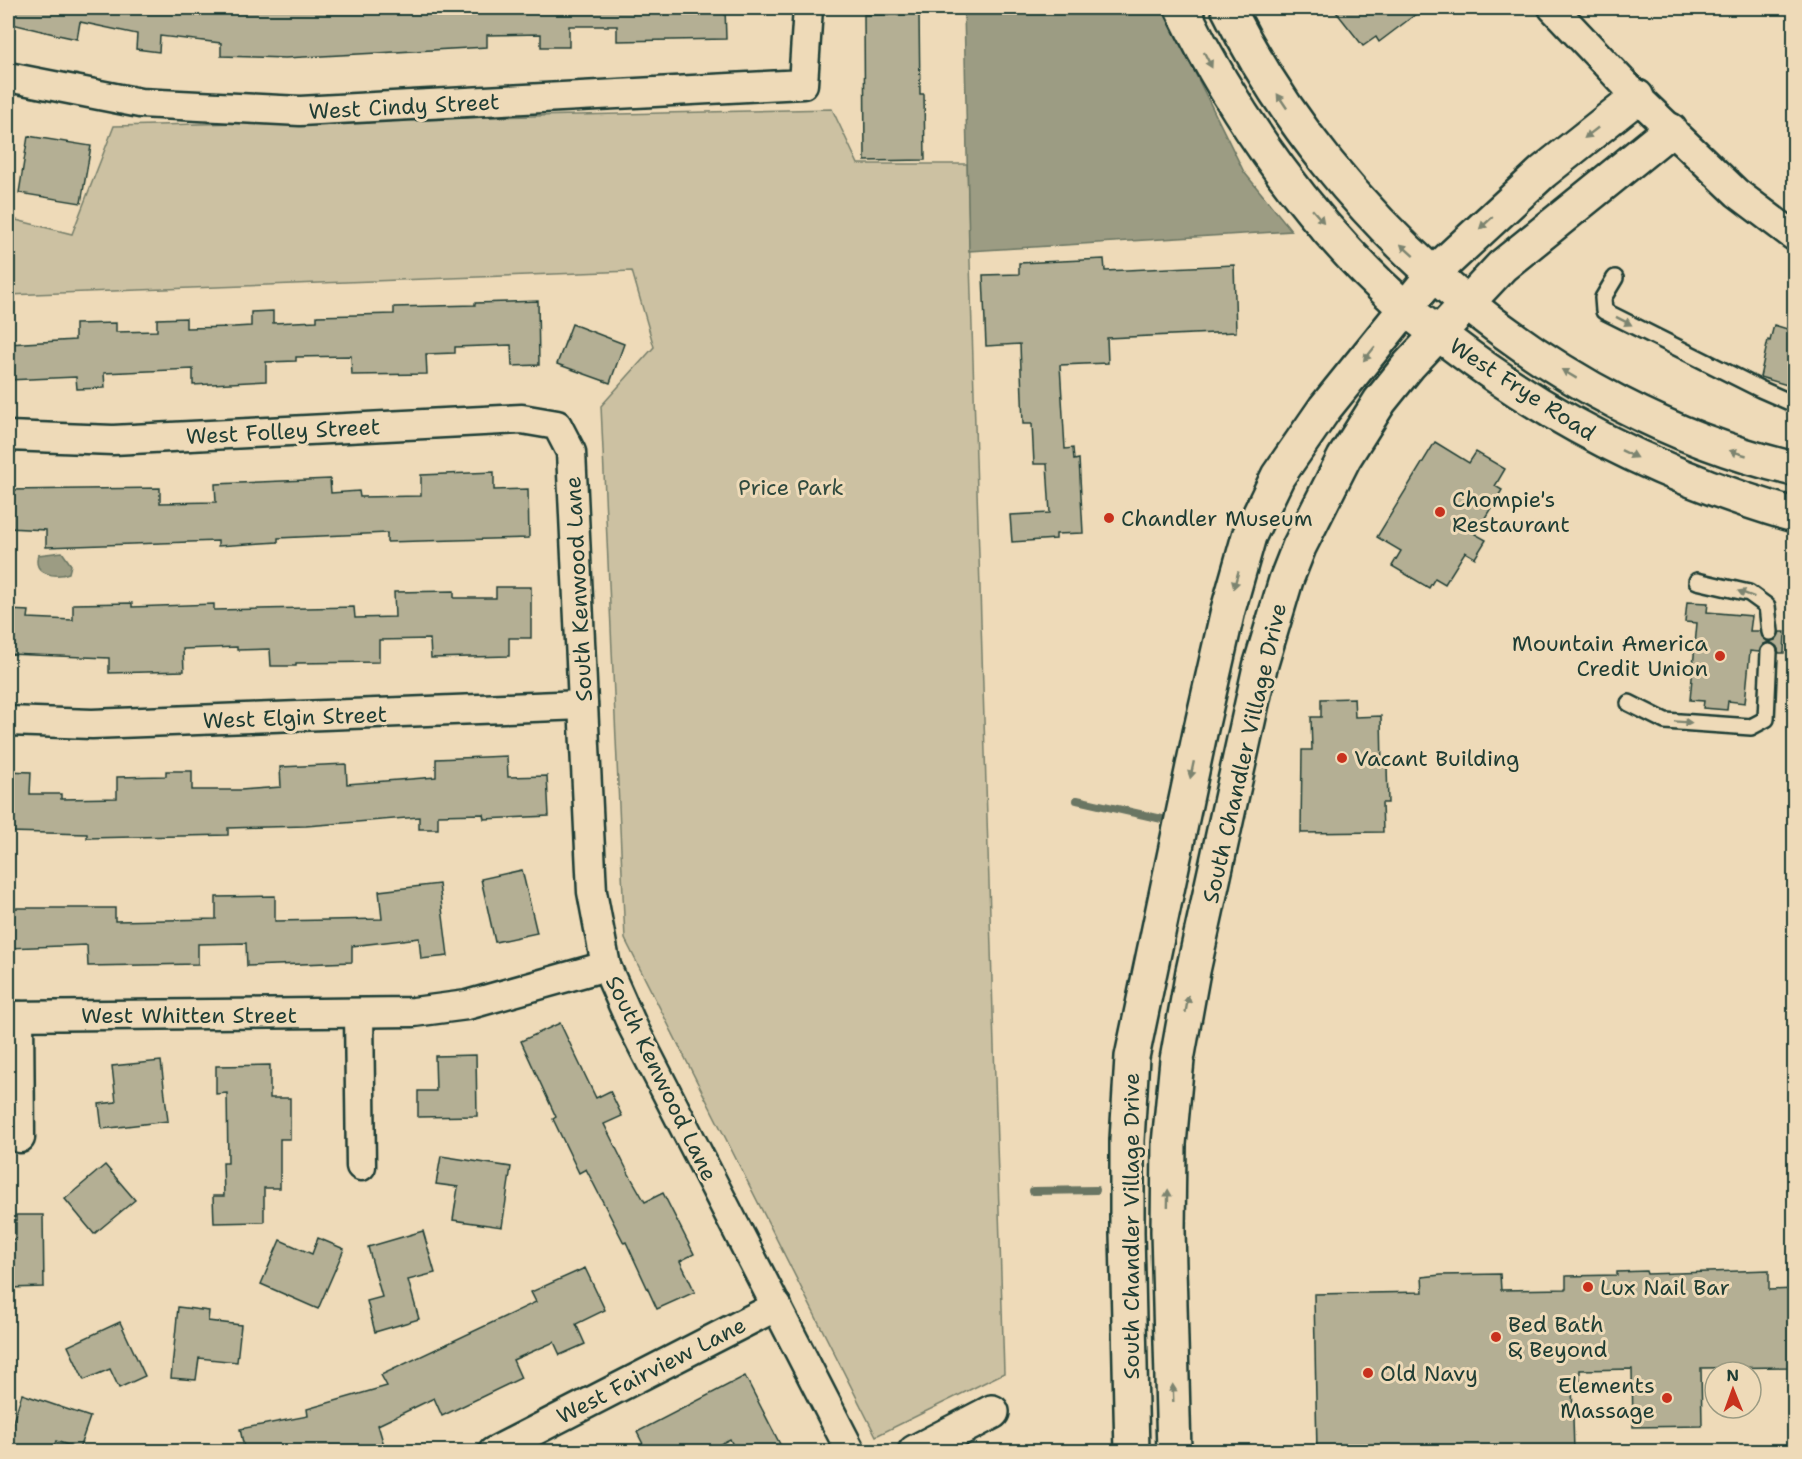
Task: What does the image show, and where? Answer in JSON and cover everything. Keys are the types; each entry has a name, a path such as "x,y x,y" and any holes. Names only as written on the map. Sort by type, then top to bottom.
{"street":[{"name":"West Cindy Street","path":"8,77 140,103 300,111 803,84 808,8"},
{"path":"1182,8 1214,70 1280,171 1343,244 1422,321"},
{"path":"1228,8 1264,74 1319,154 1380,224 1451,288"},
{"path":"1553,8 1670,130 1737,193 1794,236"},
{"name":"South Chandler Village Drive","path":"1131,1452 1127,1174 1132,1057 1228,610 1249,536 1278,476 1325,408 1422,321 1543,172 1637,97"},
{"name":"South Chandler Village Drive","path":"1174,1452 1168,1231 1169,1144 1178,1060 1193,971 1260,667 1286,580 1299,547 1344,458 1380,401 1422,321 1451,288 1502,266 1670,130"},
{"name":"West Frye Road","path":"1451,288 1557,366 1620,402 1668,426 1727,450 1794,469"},
{"name":"West Frye Road","path":"1422,321 1538,403 1592,435 1682,477 1794,515"},
{"name":"West Folley Street","path":"8,436 113,440 522,419 557,425"},
{"name":"South Kenwood Lane","path":"557,425 571,452 592,892 606,966 633,1027 851,1452"},
{"name":"West Elgin Street","path":"8,721 104,724 583,705"},
{"name":"West Whitten Street","path":"20,1138 13,1016 359,1015 414,1012 467,1005 606,966"},
{"path":"359,1015 361,1166"},
{"name":"West Fairview Lane","path":"493,1452 777,1306"},
{"path":"915,1452 992,1412"}],"lane":[{"path":"1615,278 1603,298 1604,311 1760,390 1794,404"},
{"path":"1697,582 1749,593 1767,606 1770,632"},
{"path":"1629,703 1665,721 1751,727 1766,719 1769,652"}],"green space":[{"name":"Price Park","path":"832,109 858,164 967,164 1004,1373 876,1436 625,939 601,406 654,347 632,271 8,295 8,218 72,234 114,126"}],"shaded area":[{"path":"964,8 1163,8 1244,172 1292,231 969,251"},
{"path":"62,552 71,565 69,573 52,575 38,567 38,555"}],"building":[{"path":"8,8 725,8 726,39 617,41 617,26 569,26 569,47 541,47 541,34 487,35 487,47 285,58 221,56 221,43 160,36 159,52 136,49 137,34 80,22 77,39 58,35 8,23"},
{"path":"1333,8 1424,8 1379,42 1376,37 1363,46"},
{"path":"919,14 920,94 924,94 925,160 865,161 864,15"},
{"path":"28,136 91,146 81,203 19,193"},
{"path":"1104,259 1105,271 1234,265 1236,332 1107,338 1108,363 1060,365 1065,449 1073,448 1074,460 1079,459 1083,533 1056,534 1056,539 1012,542 1010,515 1050,513 1047,464 1034,464 1032,424 1023,424 1020,344 986,346 983,275 1019,274 1019,263"},
{"path":"538,301 539,365 512,366 511,345 455,347 455,353 426,354 427,374 352,375 351,356 296,357 296,361 266,362 266,381 193,385 193,369 104,373 105,388 77,389 76,377 8,380 8,344 75,340 75,324 116,323 116,332 157,331 157,319 186,318 186,328 234,327 251,326 251,312 273,311 273,323 317,321 317,316 394,314 394,307"},
{"path":"572,324 624,344 610,383 557,364"},
{"path":"1774,325 1794,331 1794,387 1760,377 1768,340 1770,341"},
{"name":"Chompie's Restaurant","path":"1435,442 1469,463 1476,452 1505,469 1495,486 1502,490 1475,534 1486,540 1475,558 1465,552 1445,584 1435,578 1429,588 1392,566 1401,551 1377,537"},
{"path":"494,472 494,490 528,489 529,538 387,542 387,533 278,538 278,542 218,546 218,541 46,547 46,530 8,528 8,490 160,488 160,503 216,502 215,484 330,479 331,493 359,491 360,497 421,496 421,475"},
{"path":"496,587 531,587 531,638 509,638 509,656 431,658 430,639 379,640 379,662 296,663 296,666 271,666 270,649 237,650 237,647 183,649 184,671 109,673 109,658 8,654 8,610 29,611 28,618 73,620 73,604 132,603 132,607 214,604 214,610 354,607 355,618 395,617 394,592 454,591 454,598 496,598"},
{"path":"1687,602 1708,603 1707,612 1752,616 1750,631 1760,631 1767,641 1775,640 1780,632 1785,632 1784,653 1779,653 1777,647 1770,642 1764,644 1759,652 1750,651 1745,703 1728,701 1727,710 1703,708 1704,701 1690,700 1697,623 1685,622"},
{"name":"Vacant Building","path":"1354,698 1355,717 1381,716 1382,766 1387,766 1388,803 1382,803 1383,832 1301,833 1302,750 1312,750 1311,717 1321,717 1321,699"},
{"path":"507,756 508,777 547,776 549,816 484,819 483,814 438,815 438,829 419,829 419,817 306,826 228,828 228,835 87,838 87,834 8,832 8,771 31,772 30,794 61,794 61,799 117,798 117,777 166,776 166,771 192,771 192,790 241,790 281,787 280,767 346,764 347,784 436,777 436,759"},
{"path":"522,870 537,933 495,942 481,879"},
{"path":"439,884 448,956 421,959 419,938 352,946 352,962 247,966 246,943 198,944 198,964 88,966 87,945 8,948 8,908 115,908 115,921 216,919 216,897 275,896 275,921 382,919 379,891"},
{"path":"560,1023 596,1098 610,1091 622,1116 604,1124 645,1202 663,1193 694,1254 680,1261 695,1292 657,1309 626,1242 624,1243 586,1169 579,1173 553,1119 556,1117 521,1041"},
{"path":"476,1055 477,1116 418,1117 418,1091 436,1091 435,1056"},
{"path":"161,1061 168,1121 102,1129 99,1104 116,1102 112,1066"},
{"path":"270,1065 270,1098 290,1098 290,1139 280,1139 280,1188 264,1188 264,1222 214,1223 213,1196 224,1196 223,1163 228,1163 227,1093 216,1094 216,1066"},
{"path":"441,1156 511,1167 502,1227 453,1220 458,1187 436,1184"},
{"path":"105,1165 135,1200 94,1234 65,1199"},
{"path":"16,1215 43,1215 44,1287 8,1288 8,1240 16,1239"},
{"path":"423,1231 435,1273 408,1280 419,1319 375,1332 367,1301 382,1297 368,1247"},
{"path":"318,1238 344,1249 318,1309 261,1284 280,1240 312,1254"},
{"path":"585,1268 605,1310 576,1324 585,1344 560,1355 554,1342 513,1360 521,1378 442,1416 434,1398 378,1425 386,1452 245,1452 240,1429 308,1416 307,1409 387,1386 381,1375 536,1302 531,1292"},
{"path":"1769,1270 1769,1290 1794,1289 1794,1367 1763,1367 1763,1360 1703,1360 1703,1368 1701,1368 1702,1426 1633,1427 1632,1369 1580,1370 1580,1382 1572,1383 1574,1452 1317,1452 1314,1294 1423,1292 1422,1277 1441,1275 1500,1274 1501,1290 1566,1289 1566,1276 1617,1275 1617,1272 1646,1271 1647,1274"},
{"path":"178,1307 209,1311 208,1321 241,1325 237,1362 199,1358 196,1380 171,1378"},
{"path":"120,1322 145,1376 119,1388 110,1369 84,1380 68,1346"},
{"path":"745,1376 784,1452 736,1452 730,1439 705,1452 647,1452 637,1432"},
{"path":"22,1394 90,1417 79,1449 56,1441 52,1452 8,1452 8,1437"}],"waterway":[{"path":"1077,800 1162,819"},
{"path":"1033,1191 1096,1190"}],"place":[{"name":"Chompie's Restaurant","path":"1440,512"},
{"name":"Chandler Museum","path":"1109,518"},
{"name":"Mountain America Credit Union","path":"1720,656"},
{"name":"Vacant Building","path":"1342,758"},
{"name":"Lux Nail Bar","path":"1588,1287"},
{"name":"Bed Bath & Beyond","path":"1496,1337"},
{"name":"Old Navy","path":"1368,1373"},
{"name":"Elements Massage","path":"1667,1398"}]}
